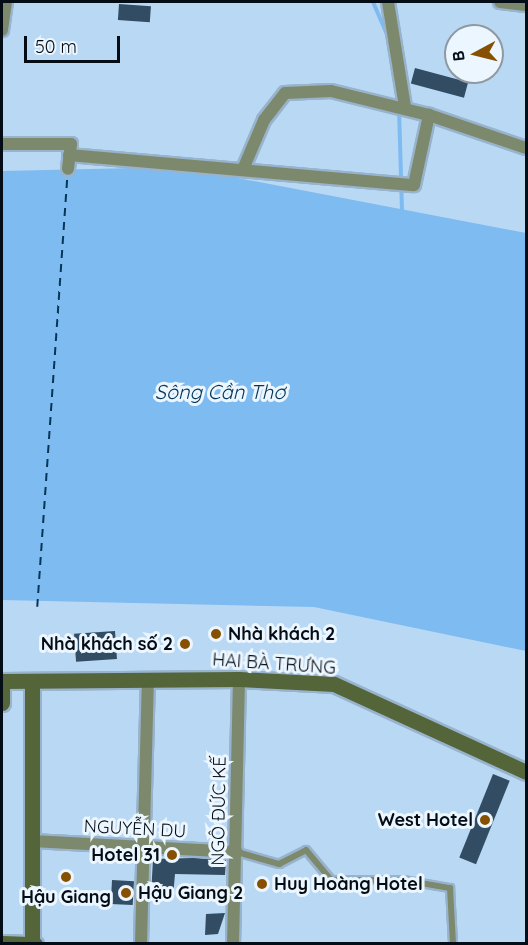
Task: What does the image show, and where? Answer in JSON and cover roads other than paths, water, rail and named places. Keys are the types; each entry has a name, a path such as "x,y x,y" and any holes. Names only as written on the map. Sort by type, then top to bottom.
{"street":[{"path":"2,30 6,2"},
{"path":"388,2 400,106"},
{"path":"500,2 526,5"},
{"path":"244,167 264,120 285,93 331,91 400,106 526,148"},
{"path":"69,155 244,167 414,185 429,115"},
{"path":"2,144 71,144 68,169"},
{"name":"HAI BÀ TRƯNG","path":"2,681 239,679 334,684 526,772"},
{"name":"NGÔ ĐỨC KẾ","path":"232,944 237,852 239,679"},
{"path":"141,944 147,848 148,680"},
{"path":"2,681 2,703"},
{"path":"2,943 33,944 32,682"},
{"name":"NGUYỄN DU","path":"32,841 237,852"}],"lane":[{"path":"237,852 279,864 306,850 331,880 403,880 450,888 453,944"}],"water":[{"name":"Sông Cần Thơ","path":"180,167 526,233 526,651 314,607 2,600 2,171"}],"waterway":[{"path":"373,2 389,39"},
{"path":"399,109 402,209"}],"place":[{"name":"Nhà khách 2","path":"216,634"},
{"name":"Nhà khách số 2","path":"185,644"},
{"name":"West Hotel","path":"485,820"},
{"name":"Hotel 31","path":"172,855"},
{"name":"Hậu Giang","path":"66,877"},
{"name":"Huy Hoàng Hotel","path":"262,884"},
{"name":"Hậu Giang 2","path":"126,893"}]}
